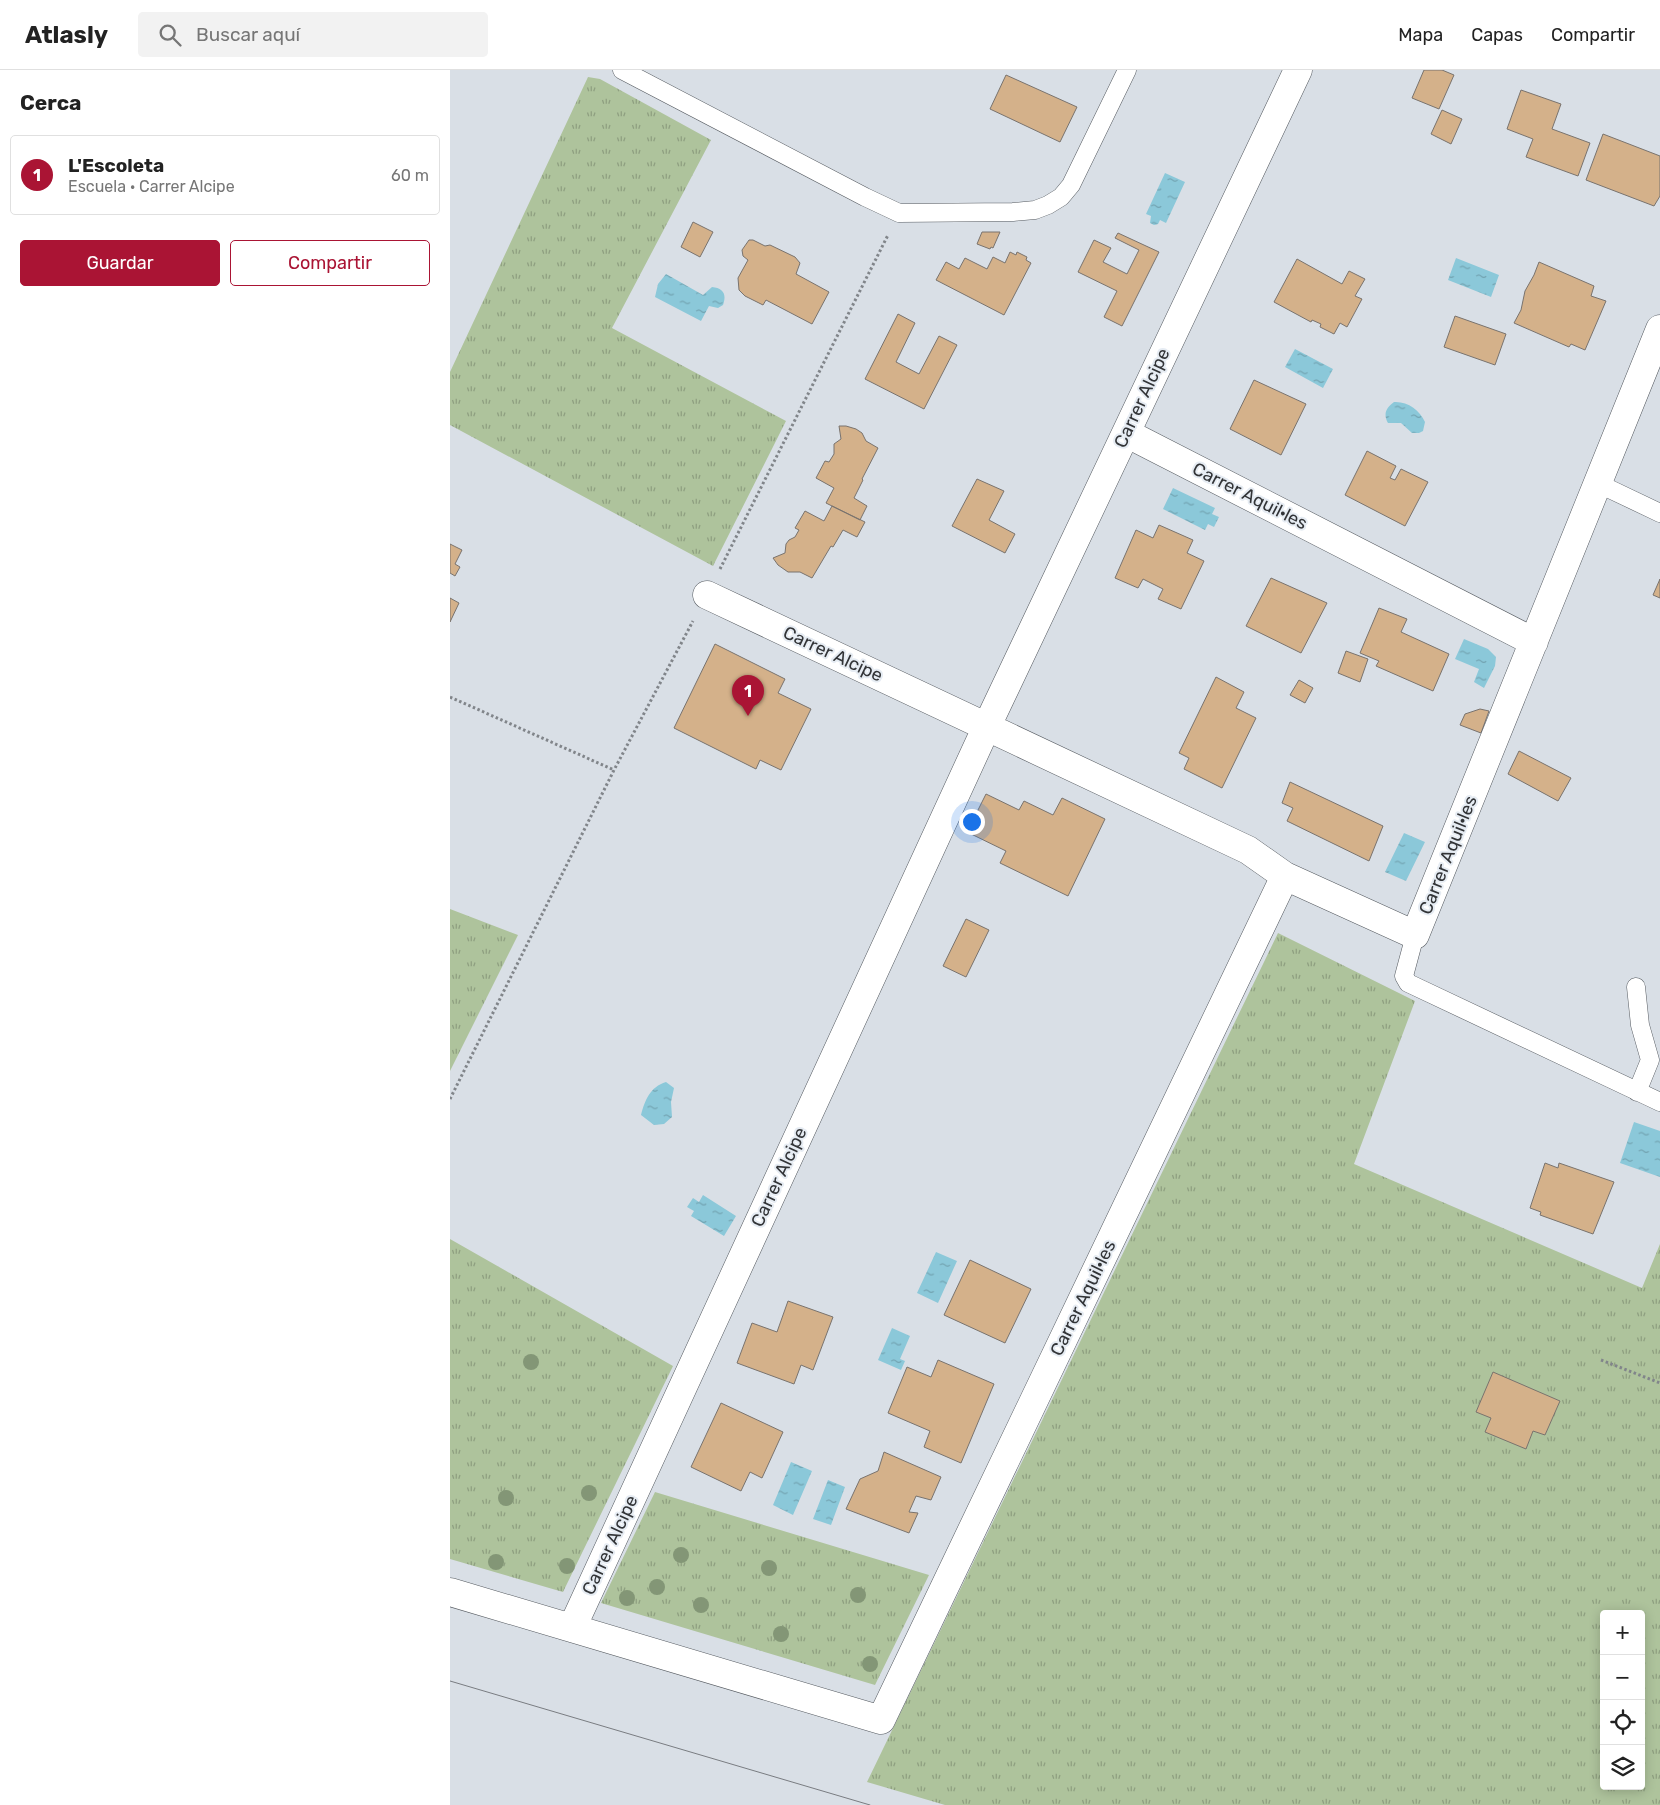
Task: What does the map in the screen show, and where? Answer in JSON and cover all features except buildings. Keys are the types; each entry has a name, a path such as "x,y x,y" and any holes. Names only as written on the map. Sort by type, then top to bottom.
{"street":[{"name":"Carrer Alcipe","path":"572,1628 987,726 1298,70"},
{"name":"Carrer Aquil·les","path":"987,726 1248,850 1285,876 1415,935 1660,329"},
{"name":"Carrer Aquil·les","path":"1126,432 1534,642"},
{"name":"Carrer Alcipe","path":"707,595 987,726"},
{"name":"Carrer Aquil·les","path":"572,1628 881,1720 1285,876"},
{"path":"450,1592 572,1628"}],"lane":[{"path":"622,70 898,213 1028,211 1055,201 1071,186 1126,70"},
{"path":"1598,483 1660,513"},
{"path":"1415,935 1404,976 1408,983 1660,1102"},
{"path":"1636,987 1640,1025 1650,1060 1637,1092"}],"path":[{"path":"450,1099 614,770 707,595 898,213"},
{"path":"450,697 614,770"},
{"path":"1602,1360 1660,1383"}],"green space":[{"path":"588,77 600,79 711,140 612,328 786,421 713,566 450,425 450,372"},
{"path":"450,909 518,935 450,1071"},
{"path":"1278,933 1415,1001 1354,1164 1642,1288 1660,1244 1660,1805 945,1805 867,1782"},
{"path":"450,1239 673,1366 563,1592 450,1559"},
{"path":"655,1492 929,1575 875,1685 601,1603"}],"water":[{"path":"1165,173 1185,182 1166,223 1160,220 1158,224 1154,225 1150,223 1151,216 1146,214"},
{"path":"1456,258 1499,275 1491,297 1448,280"},
{"path":"666,274 703,295 712,287 721,290 724,295 723,305 718,308 709,306 701,321 655,297 658,284"},
{"path":"1295,349 1333,369 1323,388 1285,367"},
{"path":"1394,402 1404,403 1416,410 1425,422 1423,431 1412,433 1401,423 1388,423 1386,411"},
{"path":"1173,488 1215,508 1212,514 1219,517 1214,527 1208,524 1205,530 1163,509"},
{"path":"1464,639 1488,649 1496,657 1495,666 1484,688 1474,682 1479,669 1455,659"},
{"path":"1404,833 1425,842 1406,881 1385,872"},
{"path":"666,1082 674,1088 671,1102 672,1117 664,1124 654,1125 641,1115 644,1104 656,1087"},
{"path":"1634,1122 1660,1131 1660,1177 1620,1163"},
{"path":"703,1195 736,1216 724,1236 691,1216 694,1211 687,1207 693,1198 699,1202"},
{"path":"936,1252 957,1261 938,1303 917,1293"},
{"path":"892,1328 910,1336 900,1359 905,1361 901,1370 878,1360"},
{"path":"791,1462 812,1471 793,1515 773,1505"},
{"path":"828,1480 845,1487 831,1525 813,1519"}],"tram line":[{"path":"450,1681 870,1805"}],"place":[{"name":"L'Escoleta","path":"748,716"}]}
